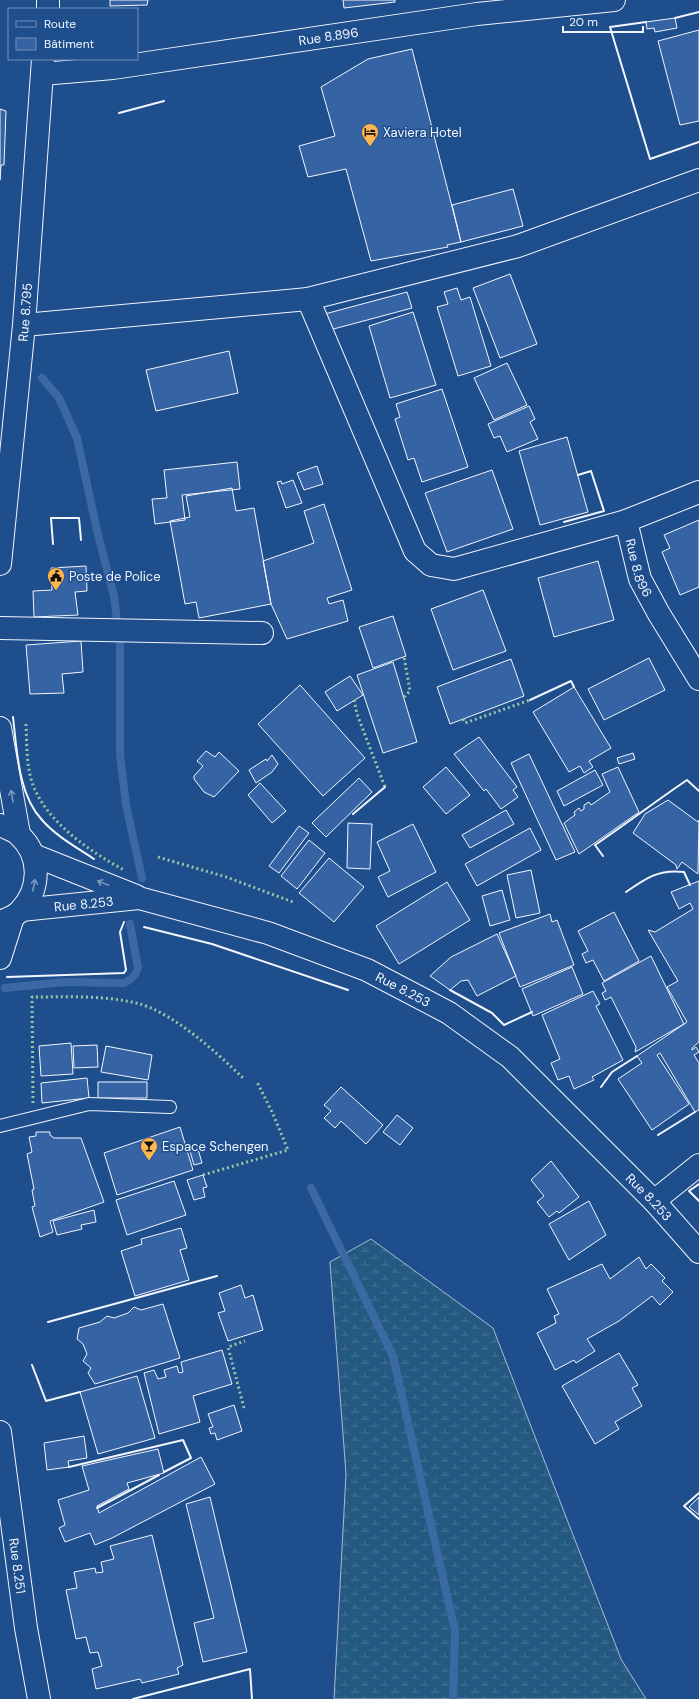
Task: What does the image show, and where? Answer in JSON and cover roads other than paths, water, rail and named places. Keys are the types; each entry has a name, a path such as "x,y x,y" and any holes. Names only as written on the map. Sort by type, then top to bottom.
{"main road":[{"name":"Rue 8.896","path":"43,67 121,66 477,14 614,0"},
{"name":"Rue 8.795","path":"0,564 1,536 24,325 43,67"},
{"path":"24,325 308,299 518,246 699,180"},
{"path":"308,299 415,551 431,566 454,569 626,521"},
{"name":"Rue 8.896","path":"699,492 626,521 640,579 659,614 699,679"},
{"path":"0,628 262,633"},
{"path":"0,728 9,830 33,855 139,898"},
{"path":"0,958 11,916 32,894 36,874 33,855"},
{"name":"Rue 8.253","path":"11,916 139,898 268,933 360,968 449,1013 510,1058 654,1201 699,1252"},
{"path":"654,1201 699,1165"},
{"name":"Rue 8.251","path":"0,1432 26,1628 40,1699"}],"lane":[{"path":"0,1126 89,1104 170,1107"}],"waterway":[{"path":"42,378 59,398 77,438 98,535 114,596 117,621"},
{"path":"120,641 120,754 126,805 142,878"},
{"path":"5,988 64,982 127,982 135,975 138,968 130,924"},
{"path":"311,1188 393,1356 455,1631 453,1699"}],"place":[{"name":"Xaviera Hotel","path":"370,147"},
{"name":"Poste de Police","path":"56,591"},
{"name":"Espace Schengen","path":"149,1161"}]}
